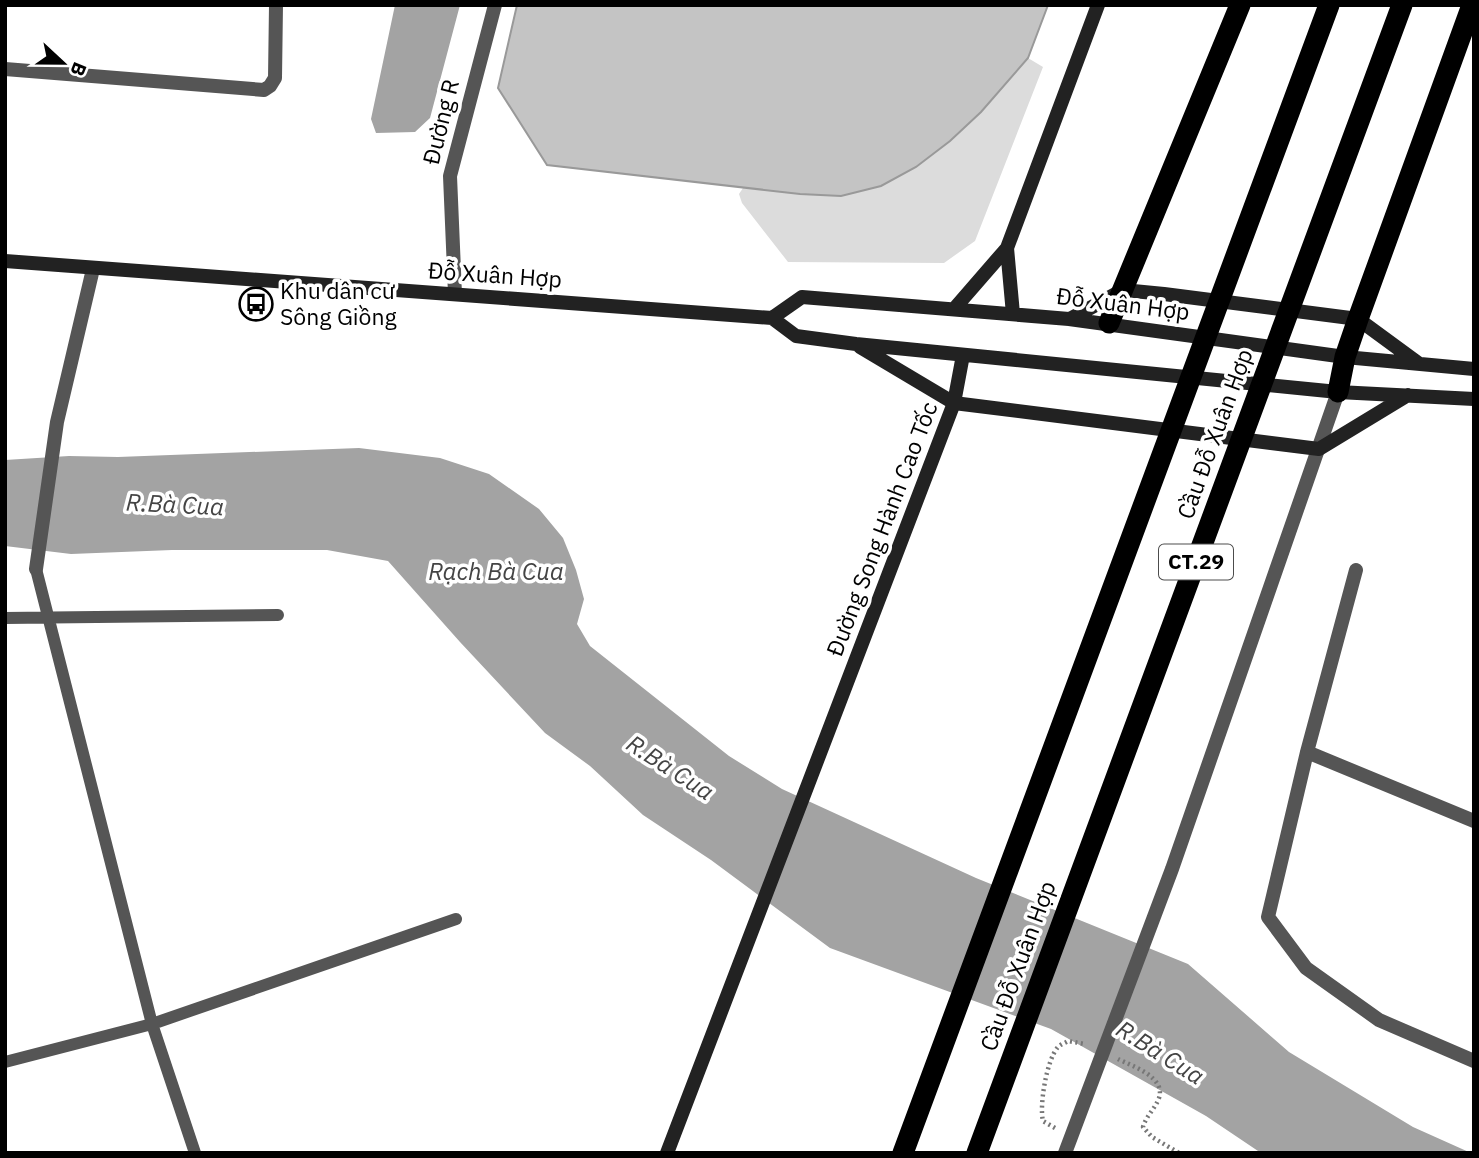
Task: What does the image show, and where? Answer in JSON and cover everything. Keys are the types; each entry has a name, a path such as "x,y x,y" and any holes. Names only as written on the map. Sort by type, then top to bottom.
{"highway":[{"path":"1109,323 1240,5"},
{"name":"Cầu Đỗ Xuân Hợp","path":"903,1153 1329,5"},
{"name":"Cầu Đỗ Xuân Hợp","path":"976,1153 1402,5"},
{"path":"1338,392 1345,357 1358,319 1472,5"}],"main road":[{"path":"954,309 1007,248 1098,5"},
{"path":"1007,248 1013,314"},
{"name":"Đỗ Xuân Hợp","path":"5,261 772,318 796,336 856,344 1338,392 1474,399"},
{"path":"1069,319 1123,290 1358,319 1419,364"},
{"name":"Đỗ Xuân Hợp","path":"772,318 802,297 1109,323 1345,357 1474,369"},
{"path":"856,344 954,403 1319,449 1409,394"},
{"name":"Đường Song Hành Cao Tốc","path":"667,1153 954,403 963,355"}],"street":[{"path":"5,69 264,90 275,78 276,5"},
{"name":"Đường R","path":"454,294 450,176 495,5"},
{"path":"36,569 57,422 93,269"},
{"path":"1067,1146 1172,869 1338,392"},
{"path":"1356,570 1307,752 1268,917 1306,968 1379,1020 1474,1061"},
{"path":"1307,752 1474,821"}],"lane":[{"path":"36,569 152,1024 195,1153"},
{"path":"5,618 278,615"},
{"path":"5,1062 152,1024 456,919"}],"shaded area":[{"path":"1028,58 1043,67 975,241 944,263 788,262 742,203 739,194 743,188 844,195 950,141 981,112"}],"water":[{"path":"395,5 460,5 430,118 415,132 376,133 371,119"},
{"name":"Rạch Bà Cua","path":"359,448 440,458 489,474 539,509 563,538 576,570 584,599 577,624 590,646 729,756 782,789 976,878 1188,964 1289,1052 1413,1127 1471,1153 1261,1153 1206,1116 1051,1029 830,948 711,860 643,815 590,766 545,733 388,561 327,550 172,550 71,554 5,546 5,460"}],"building":[{"path":"517,5 1048,5 1028,58 981,112 950,141 916,167 881,186 841,196 800,194 547,165 498,88"}],"place":[{"name":"Khu dân cư Sông Giồng","path":"256,304"}],"water label":[{"name":"R.Bà Cua","path":"175,505"},
{"name":"R.Bà Cua","path":"670,768"},
{"name":"R.Bà Cua","path":"1160,1053"}]}
